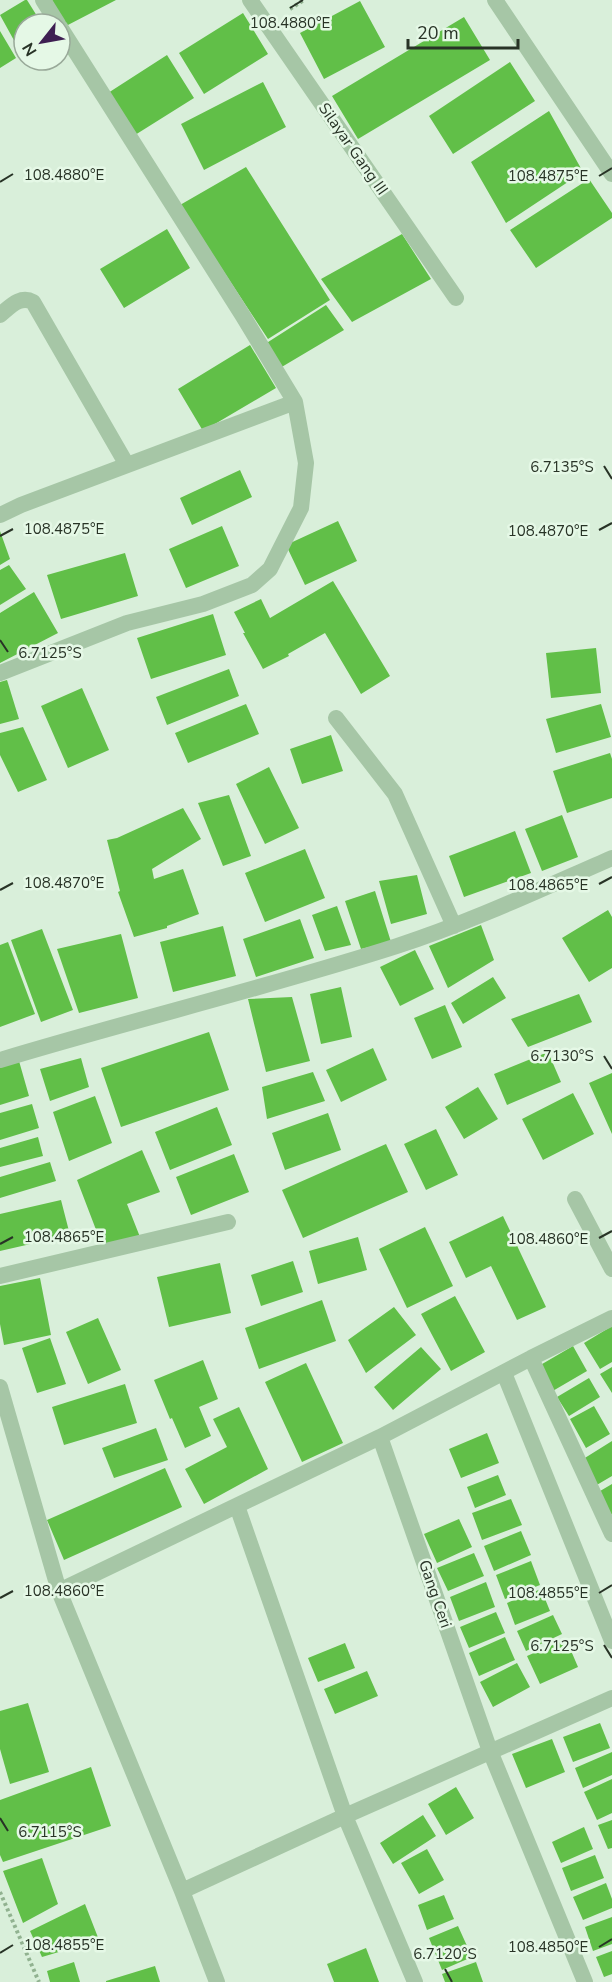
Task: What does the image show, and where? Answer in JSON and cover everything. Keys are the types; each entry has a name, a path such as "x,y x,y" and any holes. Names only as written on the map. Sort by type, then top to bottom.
{"street":[{"name":"Silayar Gang III","path":"250,0 456,298"},
{"path":"495,0 612,174"},
{"path":"0,673 127,624 203,604 252,585 270,568 301,508 306,463 295,402 72,46"},
{"path":"0,315 18,301 24,299 33,302 127,465"},
{"path":"0,515 21,505 295,402"},
{"path":"336,718 395,794 454,926"},
{"path":"0,1060 100,1029 271,984 399,945 454,926 612,858"},
{"path":"576,1199 612,1269"},
{"path":"0,1276 228,1222"},
{"path":"59,1590 380,1437 612,1318"},
{"path":"531,1358 612,1534"},
{"path":"504,1373 612,1641"},
{"path":"0,1387 59,1590 217,1982"},
{"name":"Gang Ceri","path":"380,1437 490,1751 585,1982"},
{"path":"237,1506 345,1816 416,1982"},
{"path":"182,1891 612,1698"}],"path":[{"path":"0,1892 39,1982"}],"building":[{"path":"25,0 34,12 12,12 12,37 0,15"},
{"path":"52,0 116,0 72,23 72,12 58,12"},
{"path":"360,1 385,47 324,79 300,33"},
{"path":"243,13 268,54 204,94 179,53"},
{"path":"464,17 490,60 358,139 332,96"},
{"path":"0,31 12,51 12,60 0,68"},
{"path":"167,55 194,98 135,135 108,93"},
{"path":"510,62 535,101 453,154 429,116"},
{"path":"263,82 286,127 204,170 181,124"},
{"path":"549,111 583,172 506,223 471,162"},
{"path":"246,167 330,300 268,339 180,205"},
{"path":"589,179 612,213 612,218 536,268 510,230"},
{"path":"167,229 190,268 124,308 100,269"},
{"path":"402,234 431,279 352,322 321,279"},
{"path":"326,305 344,330 280,368 265,344"},
{"path":"250,345 276,388 203,431 178,389"},
{"path":"240,470 252,497 192,525 180,498"},
{"path":"338,521 357,561 305,585 286,545"},
{"path":"222,526 239,566 186,588 169,549"},
{"path":"0,531 10,559 0,565"},
{"path":"125,553 138,596 61,619 47,575"},
{"path":"9,565 26,589 0,605 0,570"},
{"path":"333,581 390,676 361,694 325,633 288,654 289,656 263,669 234,612 261,599 270,618"},
{"path":"34,592 58,633 0,663 0,613"},
{"path":"213,614 226,655 151,679 137,638"},
{"path":"596,648 601,693 551,698 546,653"},
{"path":"229,669 239,696 167,725 156,697"},
{"path":"7,680 19,719 0,724 0,682"},
{"path":"82,688 109,750 68,768 41,706"},
{"path":"246,704 259,734 188,763 175,733"},
{"path":"601,704 611,737 556,753 546,719"},
{"path":"23,727 47,780 18,792 0,755 0,733"},
{"path":"331,735 343,771 302,784 290,749"},
{"path":"610,753 612,798 567,813 553,771"},
{"path":"269,767 299,828 265,844 236,784"},
{"path":"229,795 251,856 223,866 198,803"},
{"path":"183,808 201,839 152,869 154,879 183,869 199,914 167,926 167,928 134,937 118,892 120,891 107,840 117,838"},
{"path":"562,815 578,857 542,871 525,829"},
{"path":"515,831 531,873 464,897 449,856"},
{"path":"305,849 325,898 265,922 245,873"},
{"path":"417,875 427,914 391,924 379,881"},
{"path":"375,891 391,942 361,949 345,901"},
{"path":"337,906 351,945 325,951 312,915"},
{"path":"608,910 612,917 612,968 589,982 562,938"},
{"path":"300,919 314,958 256,977 243,939"},
{"path":"481,925 494,960 448,988 429,946"},
{"path":"223,926 236,976 173,992 160,942"},
{"path":"42,929 73,1010 41,1022 11,940"},
{"path":"121,934 138,998 79,1013 57,949"},
{"path":"8,942 35,1014 0,1027 0,945"},
{"path":"415,950 434,989 400,1006 380,967"},
{"path":"493,977 506,998 463,1024 451,1003"},
{"path":"341,987 352,1037 321,1044 310,994"},
{"path":"579,994 592,1022 528,1047 511,1019"},
{"path":"292,997 310,1061 266,1072 248,999"},
{"path":"445,1005 462,1047 432,1059 414,1018"},
{"path":"209,1032 229,1090 121,1127 101,1068"},
{"path":"373,1048 387,1080 341,1102 326,1070"},
{"path":"548,1052 561,1082 507,1105 494,1074"},
{"path":"81,1058 89,1087 50,1101 40,1069"},
{"path":"19,1061 29,1096 0,1105 0,1066"},
{"path":"313,1072 325,1101 267,1119 262,1087"},
{"path":"612,1073 612,1134 589,1083"},
{"path":"478,1087 498,1119 464,1139 445,1107"},
{"path":"573,1093 594,1134 543,1160 522,1119"},
{"path":"95,1096 112,1143 69,1161 53,1112"},
{"path":"32,1104 39,1128 0,1140 0,1113"},
{"path":"217,1107 232,1145 170,1170 155,1132"},
{"path":"328,1113 341,1150 285,1170 272,1133"},
{"path":"436,1129 458,1175 426,1190 404,1144"},
{"path":"38,1137 43,1156 0,1167 0,1148"},
{"path":"386,1144 408,1192 303,1238 282,1190"},
{"path":"142,1150 160,1192 127,1204 140,1237 103,1248 77,1180"},
{"path":"234,1154 249,1192 191,1215 176,1177"},
{"path":"50,1162 56,1181 0,1198 0,1177"},
{"path":"61,1200 70,1235 0,1251 0,1214"},
{"path":"503,1216 546,1307 517,1320 491,1266 466,1278 449,1242"},
{"path":"425,1227 453,1286 407,1308 379,1249"},
{"path":"358,1237 367,1270 318,1284 309,1251"},
{"path":"293,1261 303,1292 261,1306 251,1275"},
{"path":"220,1263 231,1313 169,1327 157,1277"},
{"path":"40,1278 51,1335 4,1345 0,1324 0,1286"},
{"path":"455,1296 485,1352 451,1371 421,1314"},
{"path":"322,1300 336,1341 259,1369 245,1328"},
{"path":"394,1307 416,1335 366,1373 348,1340"},
{"path":"98,1318 121,1370 88,1384 66,1332"},
{"path":"612,1326 612,1362 600,1369 584,1343"},
{"path":"50,1338 66,1384 37,1393 22,1348"},
{"path":"573,1346 587,1371 551,1392 537,1367"},
{"path":"421,1347 441,1369 393,1410 374,1387"},
{"path":"203,1360 218,1399 199,1407 211,1436 185,1448 154,1380"},
{"path":"306,1363 343,1443 302,1462 265,1382"},
{"path":"612,1367 612,1393 600,1374"},
{"path":"589,1378 600,1397 569,1416 557,1397"},
{"path":"125,1384 137,1423 64,1445 52,1407"},
{"path":"594,1406 610,1434 586,1448 570,1419"},
{"path":"239,1407 268,1469 204,1504 185,1469 227,1447 213,1419"},
{"path":"156,1428 168,1460 114,1478 102,1448"},
{"path":"487,1433 499,1463 461,1478 449,1449"},
{"path":"612,1441 612,1476 595,1486 580,1461"},
{"path":"165,1468 182,1507 64,1560 47,1520"},
{"path":"498,1475 506,1495 475,1508 467,1487"},
{"path":"612,1484 612,1514 609,1516 595,1494"},
{"path":"511,1499 522,1525 482,1540 472,1513"},
{"path":"459,1519 472,1547 437,1563 424,1534"},
{"path":"521,1531 531,1555 494,1571 484,1546"},
{"path":"474,1553 484,1576 448,1591 437,1568"},
{"path":"531,1561 540,1585 505,1599 496,1575"},
{"path":"486,1582 495,1607 459,1621 450,1597"},
{"path":"541,1589 550,1611 515,1625 507,1603"},
{"path":"496,1612 505,1633 469,1648 460,1627"},
{"path":"553,1615 562,1634 526,1651 517,1631"},
{"path":"505,1637 515,1660 479,1676 469,1653"},
{"path":"566,1639 578,1667 540,1684 527,1656"},
{"path":"345,1643 355,1668 318,1682 308,1658"},
{"path":"517,1663 530,1687 493,1707 480,1682"},
{"path":"367,1671 378,1696 335,1714 324,1689"},
{"path":"28,1703 49,1772 10,1784 0,1749 0,1711"},
{"path":"600,1723 610,1748 573,1762 563,1737"},
{"path":"552,1739 565,1772 526,1788 512,1754"},
{"path":"612,1752 612,1775 583,1788 575,1768"},
{"path":"91,1767 111,1826 3,1862 0,1855 0,1800"},
{"path":"612,1779 612,1813 597,1820 584,1792"},
{"path":"456,1787 474,1818 446,1835 428,1804"},
{"path":"423,1815 436,1836 393,1864 380,1843"},
{"path":"612,1820 612,1848 608,1849 598,1825"},
{"path":"584,1827 593,1849 561,1863 552,1842"},
{"path":"427,1849 444,1880 419,1894 401,1863"},
{"path":"595,1855 604,1878 571,1891 562,1868"},
{"path":"42,1858 58,1904 23,1923 3,1871"},
{"path":"606,1883 612,1899 612,1908 583,1920 573,1897"},
{"path":"444,1895 454,1919 427,1930 418,1905"},
{"path":"85,1904 99,1940 42,1957 30,1931"},
{"path":"612,1917 612,1944 593,1951 585,1927"},
{"path":"458,1926 472,1957 442,1970 429,1938"},
{"path":"366,1948 379,1982 334,1982 327,1964"},
{"path":"612,1951 612,1974 604,1977 596,1957"},
{"path":"74,1962 80,1982 50,1982 47,1971"},
{"path":"476,1962 483,1982 445,1982 442,1974"},
{"path":"155,1966 160,1982 106,1982 106,1981"}]}
